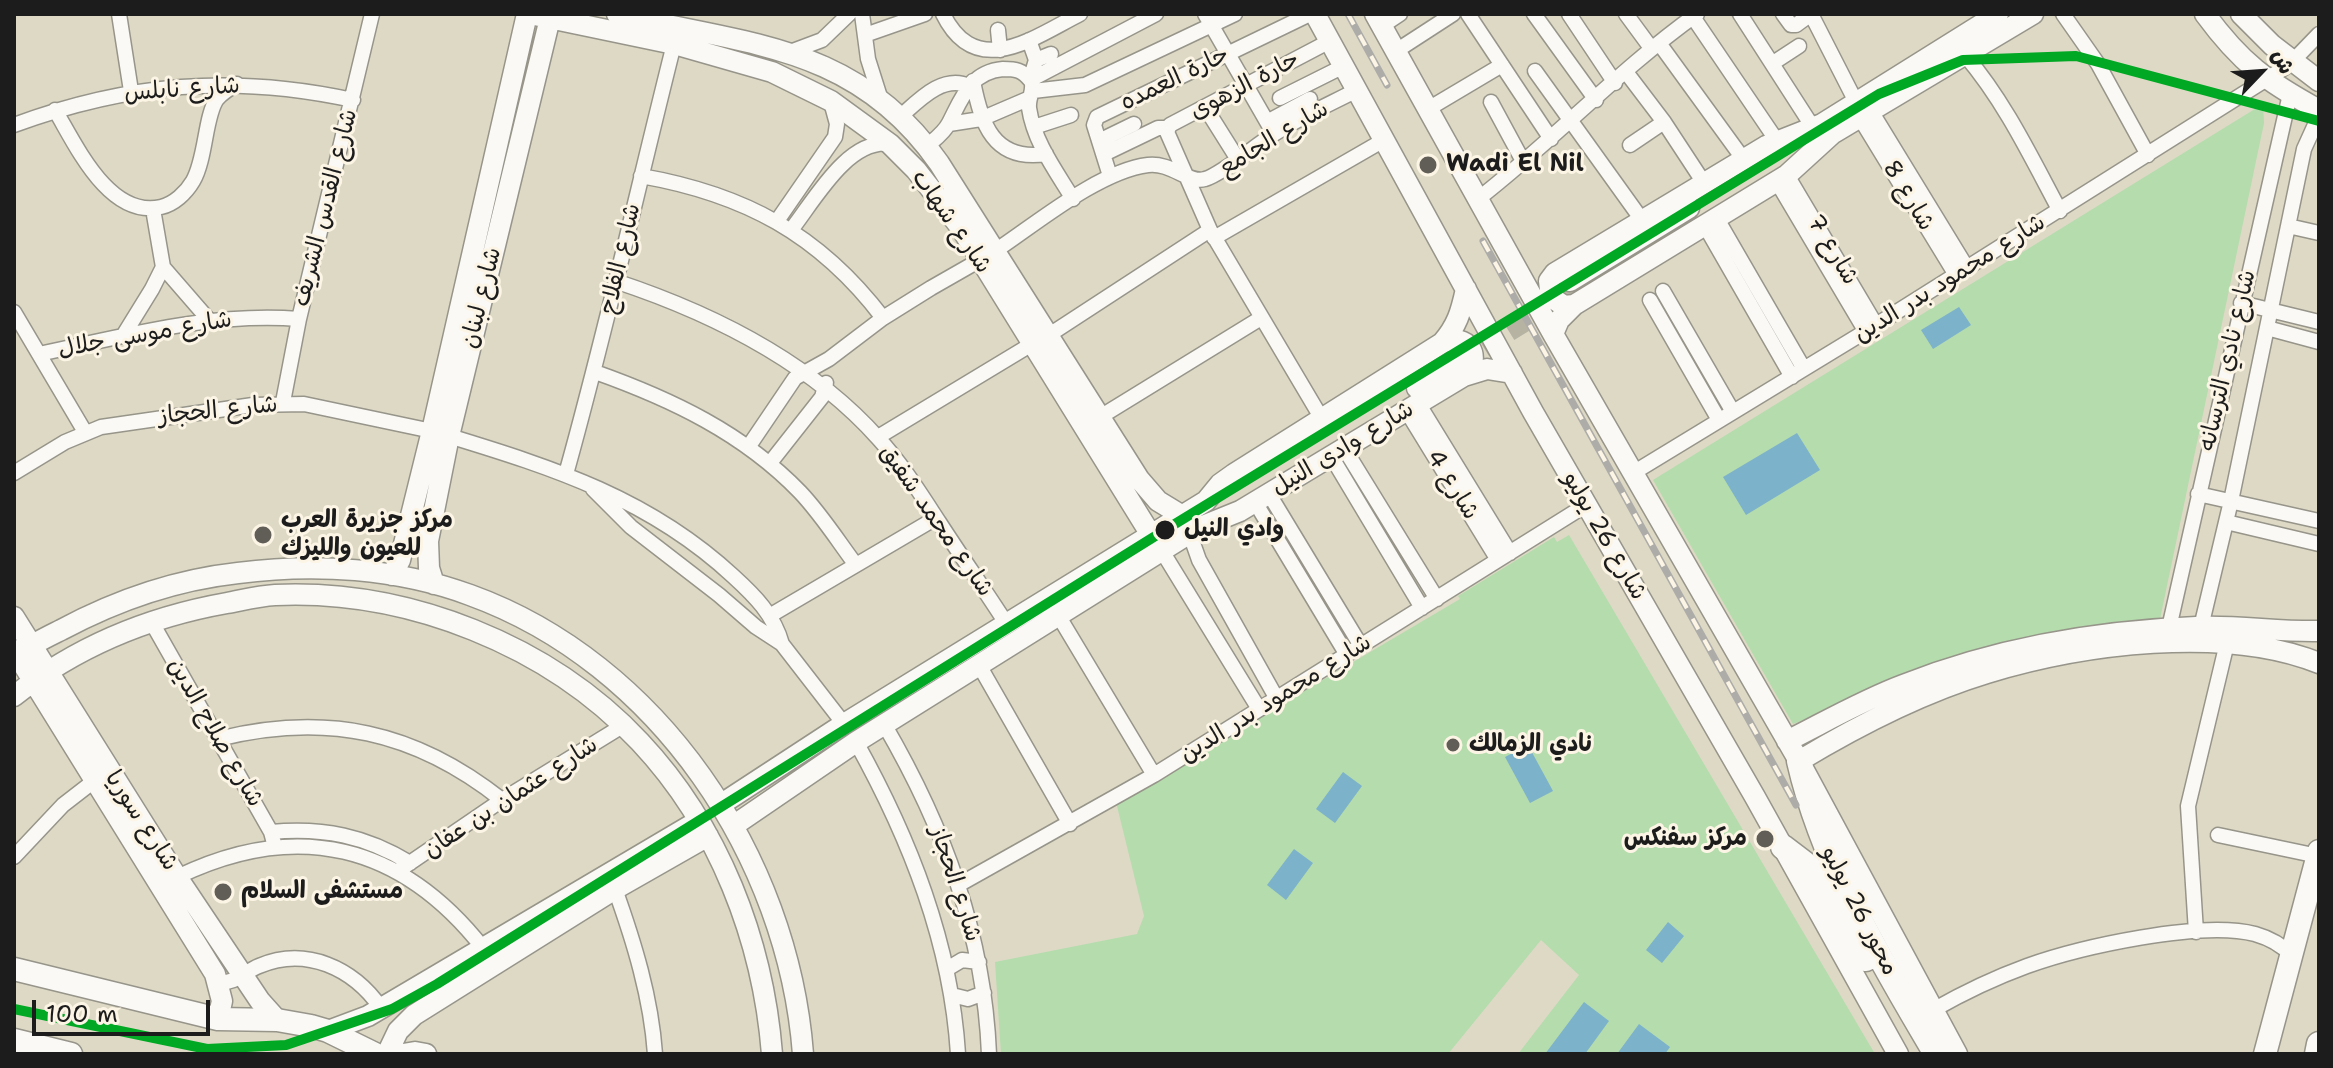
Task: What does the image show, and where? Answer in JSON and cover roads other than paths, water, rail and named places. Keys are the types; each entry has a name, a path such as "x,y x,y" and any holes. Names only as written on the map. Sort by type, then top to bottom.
{"highway":[{"name":"محور 26 يوليو","path":"1793,751 1826,848 1920,1054"},
{"name":"محور 26 يوليو","path":"1783,847 1818,878 1936,1054"},
{"path":"2317,1054 2319,1044"}],"main road":[{"path":"2265,1054 2318,853"},
{"path":"14,969 218,1019 277,1020 321,1029 375,1054"},
{"path":"321,1029 341,1054"},
{"path":"14,1040 69,1054"}],"street":[{"path":"119,14 131,91"},
{"name":"شارع القدس الشريف","path":"283,402 299,319 372,14"},
{"name":"شارع شهاب","path":"617,14 790,52 829,67 901,116 927,146 987,256 1040,340 1132,508 1162,551"},
{"path":"790,52 822,40 849,14"},
{"path":"862,14 868,59 881,100"},
{"path":"865,35 925,14"},
{"path":"943,14 962,42 993,50 1029,40 1080,14"},
{"path":"949,124 981,119 1156,14"},
{"path":"1031,89 1085,85 1208,19 1235,14"},
{"name":"شارع 26 يوليو","path":"1312,14 1330,41 1586,505 1898,1054"},
{"name":"حارة العمده","path":"1102,148 1094,125 1097,117 1312,14"},
{"path":"1400,14 1378,20 1553,334 1793,751 1957,1054"},
{"path":"1396,51 1453,14"},
{"path":"1468,14 1551,139"},
{"path":"1534,14 1596,100"},
{"path":"1569,14 1615,83"},
{"path":"1626,14 1655,46 1744,160"},
{"path":"1740,14 1823,132"},
{"path":"1783,14 1791,25 1817,17"},
{"path":"1569,287 1823,132 1965,55 2033,14"},
{"path":"2063,14 2098,64 2148,155"},
{"path":"2205,14 2236,53 2265,79 2319,110"},
{"path":"2241,14 2293,62 2319,81"},
{"name":"شارع شهاب","path":"540,15 678,29 831,101 890,144 940,198 987,256"},
{"name":"شارع لبنان","path":"434,584 429,568 428,541 440,434 522,36 540,15"},
{"name":"شارع لبنان","path":"392,575 398,566 440,434 544,42 540,15"},
{"path":"1862,110 1995,15"},
{"path":"1478,199 1572,122 1687,17 1777,141"},
{"name":"شارع 8","path":"1817,17 1862,110 1962,272"},
{"path":"1208,19 1271,128 1310,99"},
{"name":"شارع الفلاح","path":"566,474 595,372 678,29"},
{"path":"990,71 998,30"},
{"path":"522,36 531,34 544,42"},
{"name":"شارع محمود بدر الدين","path":"1633,473 2148,155 2293,62 2319,34"},
{"path":"1029,40 1036,60 1031,89 1034,127 1073,199"},
{"name":"حارة الزهوى","path":"1322,419 1212,234 1167,128 1330,41"},
{"path":"1773,63 1799,46"},
{"path":"1036,60 1051,54"},
{"path":"1965,55 2011,119 2060,211"},
{"path":"1428,109 1502,65"},
{"path":"1280,98 1344,66"},
{"path":"927,146 949,124 956,106 971,84 990,71 1019,70 1031,89"},
{"path":"1535,71 1642,220"},
{"path":"1626,72 1704,183"},
{"path":"901,116 942,85 958,82 971,84"},
{"path":"55,110 87,164 113,194 140,207 153,209 175,201 193,181 206,142 213,106 218,98 237,84"},
{"name":"شارع نابلس","path":"14,125 55,110 131,91 186,85 237,84 300,90 353,100"},
{"path":"971,84 981,119 991,135 1003,146 1023,154 1046,154"},
{"name":"شارع الجامع","path":"1189,178 1205,179 1237,158 1271,128 1357,90"},
{"name":"شارع نادي الترسانه","path":"2169,628 2290,94"},
{"path":"777,221 835,137 837,124 831,101"},
{"path":"1491,102 1524,163"},
{"path":"1205,107 1237,158"},
{"path":"1034,127 1071,115"},
{"name":"شارع نادي الترسانه","path":"2200,634 2231,501 2304,149 2319,116"},
{"path":"1630,145 1664,122"},
{"path":"1102,148 1134,124"},
{"path":"1102,148 1158,128 1167,128"},
{"path":"1553,334 1563,315 1569,287 1642,220 1777,141 1823,132"},
{"path":"1569,287 1710,221 1782,178 1823,132"},
{"path":"878,437 1212,234 1384,140"},
{"path":"791,230 854,153 878,142 890,144"},
{"path":"1102,148 1110,176"},
{"path":"749,446 789,385 803,372 829,359 883,318 987,256 1110,176 1147,165 1162,165 1189,178"},
{"path":"641,176 700,188 777,221 841,270 883,318"},
{"name":"شارع 7","path":"1782,178 1871,328"},
{"path":"153,209 163,267 209,320"},
{"path":"1710,221 1798,373"},
{"path":"2288,226 2319,233"},
{"path":"123,336 163,267"},
{"name":"شارع محمد شفيق","path":"615,281 657,295 720,323 812,376 878,437 919,491 1006,623"},
{"name":"شارع وادى النيل","path":"733,826 884,724 1194,531 1216,523 1262,498 1412,407 1454,359 1455,328 1466,289"},
{"path":"1719,420 1657,295 1733,412"},
{"path":"2241,303 2319,322"},
{"path":"14,312 85,432"},
{"name":"شارع موسى جلال","path":"39,354 209,320 245,317 299,319"},
{"path":"1100,417 1261,318"},
{"path":"2267,328 2319,342"},
{"name":"شارع شهاب","path":"1040,340 1100,417 1150,494 1181,515"},
{"path":"770,463 825,389 829,359"},
{"path":"1206,501 1454,359"},
{"path":"1194,531 1454,359"},
{"name":"شارع وادى النيل","path":"720,805 844,724 1206,501 1220,484 1322,419 1454,359 1512,373"},
{"path":"595,372 678,404 749,446 802,494 856,565"},
{"name":"شارع الحجاز","path":"14,473 85,432 118,423 283,402 440,434 566,474 639,509 695,544 771,615 782,644 844,724"},
{"name":"شارع 4","path":"1412,407 1504,557"},
{"path":"1337,452 1381,508 1437,599"},
{"path":"1337,452 1367,517 1422,608"},
{"name":"شارع الحجاز","path":"590,486 631,527 756,627 782,644"},
{"path":"1132,508 1145,505 1150,494"},
{"path":"2198,494 2319,521"},
{"path":"1262,498 1361,646"},
{"path":"1262,498 1347,655"},
{"name":"شارع محمود بدر الدين","path":"960,884 1154,775 1586,505"},
{"path":"1367,517 1381,508"},
{"path":"1181,515 1194,531 1199,560 1277,699"},
{"path":"771,615 936,518"},
{"path":"2226,522 2319,544"},
{"path":"405,541 417,547 428,541"},
{"path":"1162,551 1259,709"},
{"path":"270,570 264,585 273,595"},
{"path":"19,652 96,611 155,588 221,574 270,570 341,570 392,575 434,584 494,605 546,631 584,656 635,700 673,739 733,826 778,931 794,992 803,1054"},
{"path":"221,574 230,588 227,603"},
{"path":"14,696 39,677 98,642 151,621 273,595 354,599 407,609 457,624 535,659 570,681 624,725 664,771 703,828 725,870 748,929 764,990 772,1054"},
{"path":"1058,615 1154,775"},
{"name":"شارع سوريا","path":"14,617 19,652 260,1001 277,1020"},
{"name":"شارع صلاح الدين","path":"151,621 273,840"},
{"path":"2072,646 2169,628 2227,643 2261,647 2319,663"},
{"path":"535,659 544,649 546,631"},
{"path":"1793,751 1829,743 1906,694 2029,647 2151,643 2200,634 2319,631"},
{"path":"2196,932 2188,806 2227,643"},
{"path":"570,681 568,672 572,663 584,656"},
{"path":"979,665 1070,824"},
{"name":"شارع سوريا","path":"39,677 94,781 218,982"},
{"name":"شارع الحجاز","path":"884,724 929,808 960,884 979,962 989,1054"},
{"name":"شارع عثمان بن عفان","path":"404,867 502,800 624,725"},
{"path":"218,739 284,726 351,729 384,736 426,751 475,778 502,800"},
{"name":"شارع الحجاز","path":"856,742 912,856 938,932 952,995 958,1054"},
{"path":"14,857 63,805 94,781"},
{"path":"387,1054 398,1031 414,1015 615,889 703,828"},
{"path":"321,1029 355,1022 703,828"},
{"path":"177,877 273,840 321,830 344,834 389,850 459,918 483,948"},
{"path":"2218,835 2318,853"},
{"path":"615,889 630,930 650,1005 655,1054"},
{"path":"1933,1010 1984,983 2050,958 2127,940 2196,932 2253,933 2273,941 2291,955"},
{"path":"218,1019 222,1001 218,982 232,982 275,961 292,959 326,963 414,1015"},
{"path":"947,969 962,960 979,962"},
{"path":"952,995 968,999 984,993"},
{"path":"403,1054 426,1054"}],"water":[{"path":"1959,307 1971,325 1933,349 1921,330"},
{"path":"1797,433 1820,470 1746,515 1723,477"},
{"path":"1528,745 1553,791 1530,803 1505,757"},
{"path":"1343,772 1362,786 1335,823 1316,809"},
{"path":"1294,849 1313,863 1286,900 1267,885"},
{"path":"1668,922 1684,936 1662,963 1646,950"},
{"path":"1584,1002 1609,1021 1585,1054 1545,1054"},
{"path":"1639,1024 1670,1047 1665,1054 1617,1054"}],"tunnel":[{"path":"1458,363 1576,290"}],"railway":[{"path":"1348,14 1387,85"},
{"path":"1483,241 1796,805"}],"place":[{"name":"Wadi El Nil","path":"1428,165"},
{"name":"وادي النيل","path":"1165,530"},
{"name":"مركز جزيرة العرب للعيون والليزك","path":"263,535"},
{"name":"نادي الزمالك","path":"1453,745"},
{"name":"مركز سفنكس","path":"1765,839"},
{"name":"مستشفى السلام","path":"223,892"}]}
